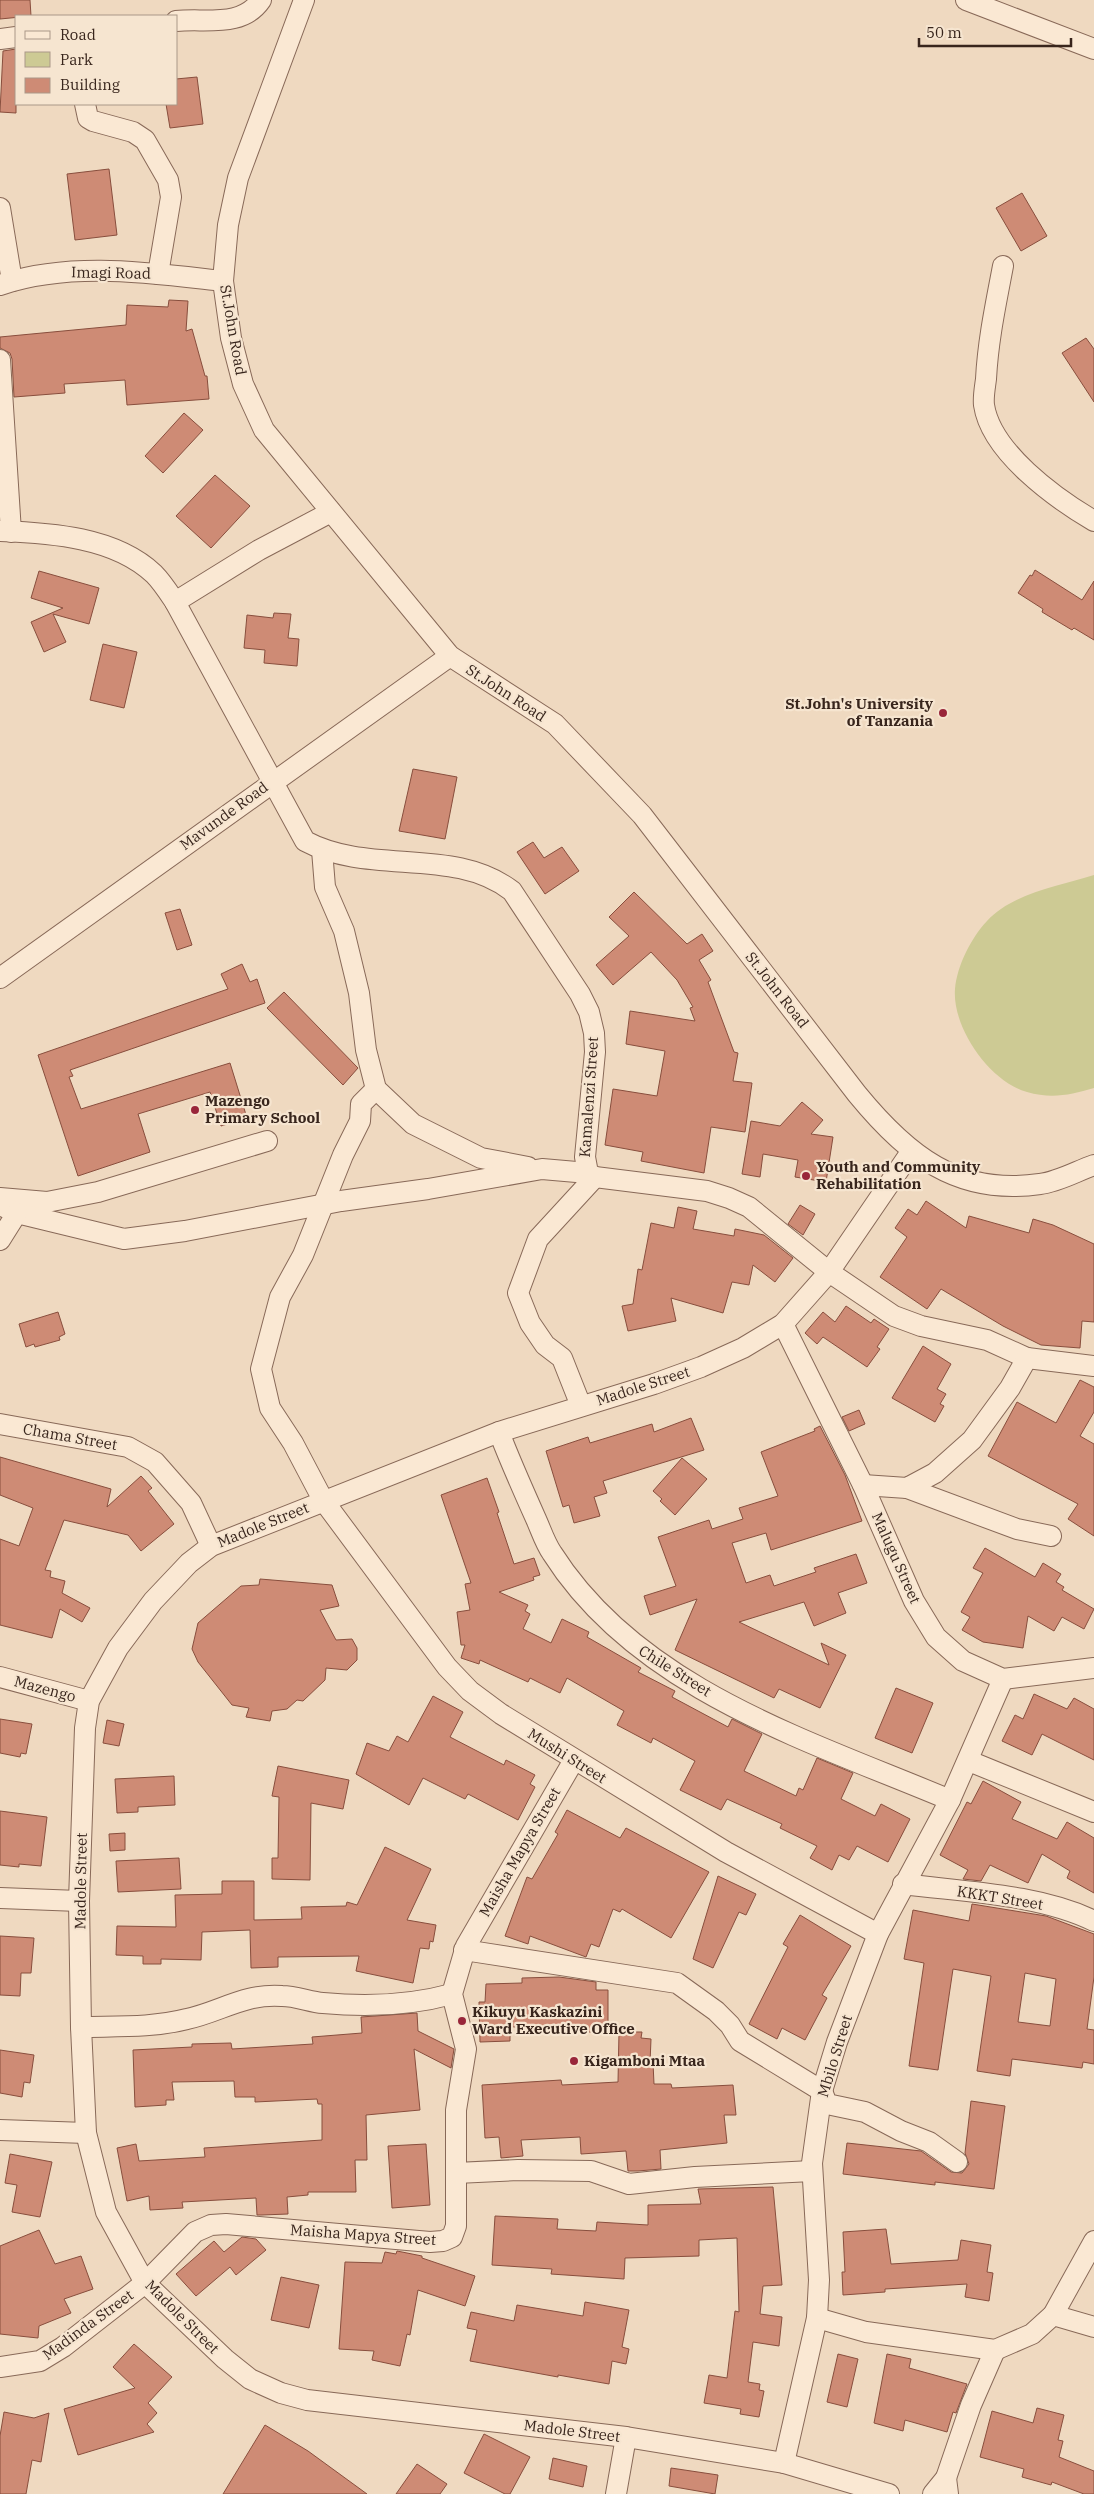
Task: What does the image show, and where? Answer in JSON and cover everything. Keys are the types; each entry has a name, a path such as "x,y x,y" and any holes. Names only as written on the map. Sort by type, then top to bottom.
{"street":[{"path":"178,21 232,20 255,10 261,0"},
{"name":"St.John Road","path":"304,0 238,178 228,225 223,281 231,338 243,384 264,430 450,656 555,724 642,815 857,1094 879,1121 911,1152 945,1171 987,1186 1042,1184 1094,1165"},
{"path":"966,0 1094,49"},
{"path":"0,39 15,38"},
{"path":"85,105 88,118 93,121 133,132 145,140 168,180 170,197 158,274"},
{"path":"0,208 6,283"},
{"path":"1003,266 987,348 984,395 984,405 994,435 1023,468 1077,511 1094,521"},
{"name":"Imagi Road","path":"6,283 55,272 158,274 223,281"},
{"path":"0,360 5,532"},
{"path":"175,602 259,550 331,512"},
{"name":"Kamalenzi Street","path":"5,532 63,536 120,552 154,574 175,602 306,841 322,850 343,856 453,867 478,872 498,881 512,891 580,994 589,1012 594,1033 595,1052 585,1157 591,1175 707,1191 729,1198 749,1207 829,1272 894,1316 928,1328 987,1340 1027,1358 1094,1366"},
{"name":"Mavunde Road","path":"0,978 274,780 450,656"},
{"path":"322,850 325,887 344,931 359,993 366,1050 376,1089 413,1124 480,1158 591,1175"},
{"name":"Mushi Street","path":"376,1089 360,1104 360,1121 323,1204 303,1255 280,1297 262,1369 270,1408 293,1443 323,1500 447,1667 470,1691 500,1714 726,1852 878,1934"},
{"path":"0,1198 47,1202 98,1192 267,1141"},
{"name":"Madole Street","path":"889,2494 784,2463 626,2437 307,2400 281,2393 250,2379 145,2283 106,2212 86,2133 81,2027 79,1901 85,1728 89,1701 118,1648 153,1601 189,1563 211,1546 323,1500 499,1432 701,1367 744,1348 784,1324 829,1272 911,1152"},
{"path":"0,1240 8,1209 124,1239 185,1231 323,1204 428,1189 542,1169"},
{"path":"581,1406 562,1358 545,1345 540,1338 530,1323 518,1293 538,1239 591,1175"},
{"name":"Malugu Street","path":"784,1324 864,1485 914,1601 936,1637 963,1660 1002,1679"},
{"path":"907,1488 935,1473 972,1440 1010,1388 1027,1358"},
{"name":"Chama Street","path":"0,1424 128,1447 155,1462 191,1503 211,1546"},
{"name":"Chile Street","path":"499,1432 515,1473 551,1552 586,1600 635,1645 694,1685 742,1710 950,1800"},
{"path":"864,1485 907,1488 1017,1529 1051,1536"},
{"path":"1002,1679 1094,1668"},
{"name":"Mazengo","path":"0,1677 89,1701"},
{"name":"Mbilo Street","path":"784,2463 817,2318 819,2280 812,2171 822,2091 837,2042 878,1934 969,1761 1002,1679"},
{"name":"Maisha Mapya Street","path":"145,2283 195,2232 211,2226 226,2224 443,2241 452,2237 456,2226 456,2110 466,2049 452,1994 464,1950 574,1760"},
{"path":"969,1761 1094,1812"},
{"name":"KKKT Street","path":"903,1884 1018,1899 1070,1911 1094,1921"},
{"path":"0,1898 79,1901"},
{"path":"464,1950 677,1983 716,2011 730,2025 740,2041 822,2091 827,2104 865,2112 901,2131 929,2142 957,2162"},
{"path":"81,2027 151,2026 189,2019 236,2001 282,1996 322,2003 362,2004 431,2000 452,1994"},
{"path":"0,2130 86,2133"},
{"path":"456,2173 518,2170 591,2171 629,2184 695,2177 812,2171"},
{"path":"817,2318 866,2332 995,2350 1032,2334 1053,2315 1094,2240"},
{"name":"Madinda Street","path":"0,2367 40,2361 64,2347 145,2283"},
{"path":"1053,2315 1094,2327"},
{"path":"933,2494 947,2486 971,2405 995,2350"},
{"path":"616,2494 626,2437"}],"green space":[{"path":"1094,875 1094,1088 1077,1093 1053,1096 1027,1092 1013,1086 1000,1077 976,1051 960,1020 956,1004 956,980 966,953 976,936 987,921 998,911 1023,897"}],"building":[{"path":"0,0 30,0 31,15 15,15 15,18 0,19"},
{"path":"15,49 16,113 0,112 3,51"},
{"path":"197,77 203,124 170,128 166,105 178,105 178,79"},
{"path":"109,169 117,235 75,240 67,174"},
{"path":"1022,193 1047,236 1021,251 996,208"},
{"path":"169,300 188,301 186,331 192,329 205,376 207,376 209,399 127,405 125,380 64,384 65,393 14,397 12,359 10,353 0,348 0,337 126,325 127,305 168,307"},
{"path":"1086,338 1094,349 1094,402 1062,353"},
{"path":"184,413 203,430 163,473 145,456"},
{"path":"215,475 250,506 211,548 176,516"},
{"path":"1035,570 1082,600 1094,581 1094,640 1074,628 1072,630 1042,612 1043,609 1018,593"},
{"path":"39,571 99,588 89,624 53,614 66,642 44,652 31,622 63,608 31,598"},
{"path":"274,613 291,614 288,638 299,639 297,666 264,663 265,650 244,648 247,615 273,618"},
{"path":"103,644 137,652 124,708 90,700"},
{"path":"413,769 457,777 445,839 399,831"},
{"path":"533,842 544,858 562,847 579,871 545,894 517,852"},
{"path":"634,892 687,944 702,934 713,951 699,960 711,980 708,982 734,1052 738,1053 733,1081 752,1083 745,1132 711,1127 704,1173 641,1161 643,1152 605,1145 613,1089 657,1096 665,1051 626,1044 630,1011 695,1021 690,1008 693,1007 677,980 651,952 613,985 596,965 629,936 609,917"},
{"path":"180,909 192,945 177,950 165,913"},
{"path":"242,964 250,982 257,979 265,1003 70,1070 73,1076 69,1077 81,1109 230,1063 247,1118 221,1126 210,1092 138,1114 150,1152 78,1176 38,1055 228,989 221,974"},
{"path":"284,992 358,1068 343,1085 267,1008"},
{"path":"802,1102 823,1120 811,1134 833,1137 826,1182 795,1177 798,1160 763,1154 760,1177 742,1174 751,1121 780,1126"},
{"path":"926,1201 966,1228 969,1216 1029,1233 1033,1219 1053,1225 1094,1244 1094,1322 1082,1321 1080,1348 1041,1345 1003,1326 941,1289 927,1309 880,1277 907,1237 895,1228 908,1209 917,1215"},
{"path":"800,1205 815,1214 803,1235 788,1224"},
{"path":"678,1207 697,1211 693,1229 734,1236 735,1229 764,1235 793,1258 775,1282 753,1265 749,1285 732,1282 723,1313 671,1298 676,1321 628,1331 622,1306 633,1304 638,1269 642,1270 651,1223 674,1228"},
{"path":"846,1306 871,1323 874,1319 889,1329 877,1347 880,1349 867,1367 823,1337 817,1344 805,1333 823,1312 835,1322"},
{"path":"58,1312 65,1334 59,1337 60,1340 35,1347 34,1344 26,1347 19,1324"},
{"path":"923,1346 951,1364 937,1389 946,1394 940,1404 944,1406 935,1422 892,1398"},
{"path":"1080,1380 1094,1387 1094,1412 1080,1436 1094,1444 1094,1536 1068,1519 1078,1504 988,1456 1017,1402 1056,1423"},
{"path":"859,1410 865,1424 849,1431 842,1417"},
{"path":"691,1418 704,1450 603,1481 607,1493 594,1497 600,1516 574,1523 569,1505 563,1507 546,1451 588,1437 590,1443 652,1424 654,1432"},
{"path":"820,1426 845,1475 862,1521 771,1550 766,1533 732,1543 746,1583 770,1575 774,1586 816,1572 814,1568 856,1554 867,1583 838,1593 846,1613 814,1626 804,1602 739,1622 829,1665 821,1643 846,1655 820,1708 779,1689 774,1698 675,1650 697,1599 650,1615 644,1596 676,1586 658,1537 709,1520 712,1529 743,1519 739,1508 778,1496 761,1452 815,1431 814,1429"},
{"path":"0,1457 111,1489 107,1507 141,1476 152,1488 148,1491 174,1524 141,1551 128,1535 64,1520 45,1570 51,1571 50,1577 65,1581 62,1593 90,1608 82,1622 60,1609 52,1638 0,1625 0,1539 19,1546 33,1508 0,1495"},
{"path":"682,1458 707,1479 675,1515 660,1501 662,1499 653,1491"},
{"path":"487,1478 514,1564 534,1558 540,1575 533,1577 534,1580 499,1592 528,1605 525,1611 530,1614 523,1629 551,1643 562,1619 589,1632 587,1637 641,1668 638,1672 675,1691 672,1697 728,1727 732,1719 762,1734 744,1771 796,1796 799,1788 803,1790 817,1758 853,1773 841,1799 875,1816 881,1804 910,1819 888,1862 857,1846 849,1860 839,1855 832,1870 810,1858 817,1846 780,1828 782,1824 727,1799 721,1810 680,1790 695,1761 653,1738 651,1743 617,1725 624,1711 567,1678 560,1693 530,1678 528,1682 480,1660 479,1664 461,1658 465,1645 461,1645 457,1612 470,1610 465,1584 471,1583 441,1495"},
{"path":"985,1548 1035,1577 1043,1563 1061,1574 1056,1582 1064,1587 1062,1590 1094,1609 1084,1629 1062,1617 1054,1631 1028,1616 1023,1648 983,1642 962,1630 970,1617 961,1612 983,1573 973,1568"},
{"path":"260,1579 332,1585 339,1606 320,1610 336,1640 352,1639 357,1648 357,1660 347,1670 326,1668 325,1680 303,1701 297,1700 287,1709 272,1711 270,1721 246,1717 249,1708 232,1705 198,1662 192,1649 198,1623 241,1586 259,1585"},
{"path":"896,1688 933,1703 912,1753 875,1738"},
{"path":"1034,1694 1067,1709 1074,1698 1094,1709 1094,1760 1042,1734 1032,1755 1002,1741 1015,1715 1023,1719"},
{"path":"433,1696 463,1712 450,1737 504,1765 506,1760 535,1775 530,1784 535,1787 518,1820 468,1794 465,1799 423,1778 409,1805 356,1774 367,1743 389,1751 397,1736 408,1742"},
{"path":"0,1719 32,1724 26,1754 21,1753 20,1757 0,1753"},
{"path":"107,1720 124,1724 119,1746 103,1743"},
{"path":"278,1766 349,1780 343,1809 311,1803 310,1880 272,1879 272,1858 278,1858 279,1797 272,1796"},
{"path":"174,1776 175,1805 138,1807 138,1812 117,1813 115,1779"},
{"path":"983,1781 1021,1802 1012,1819 1057,1839 1067,1822 1094,1838 1094,1893 1067,1878 1070,1871 1042,1854 1028,1883 990,1865 981,1881 963,1879 968,1870 940,1855 967,1802 971,1804"},
{"path":"567,1810 620,1838 626,1828 709,1872 671,1938 622,1909 620,1912 613,1909 599,1947 591,1944 586,1957 530,1936 528,1944 505,1936 527,1877 532,1879 558,1834 555,1832"},
{"path":"0,1811 47,1817 41,1866 19,1864 19,1867 0,1865"},
{"path":"125,1833 125,1850 110,1851 109,1834"},
{"path":"385,1847 431,1869 407,1920 436,1925 433,1942 430,1941 429,1949 420,1948 413,1983 356,1971 359,1956 278,1957 278,1967 251,1968 250,1930 202,1932 201,1960 161,1959 161,1964 143,1964 143,1956 116,1955 117,1926 176,1927 175,1895 222,1894 222,1881 254,1881 254,1920 302,1919 301,1907 346,1906 347,1902 357,1905"},
{"path":"179,1858 181,1889 118,1892 116,1861"},
{"path":"718,1876 756,1894 746,1915 739,1912 713,1968 693,1959"},
{"path":"972,1904 1046,1916 1094,1934 1094,1977 1087,2029 1094,2030 1094,2064 1083,2062 1082,2068 1012,2059 1010,2076 977,2071 991,1976 953,1969 938,2070 909,2066 924,1963 904,1959 913,1910 969,1921","holes":["1025,1973 1056,1979 1050,2026 1018,2022"]},
{"path":"800,1915 851,1946 822,1995 827,1998 805,2040 782,2028 777,2039 749,2024 788,1947 783,1944"},
{"path":"0,1936 34,1938 31,1973 21,1973 20,1996 0,1995"},
{"path":"559,1977 596,1982 596,1990 608,1990 608,2032 573,2032 573,2025 510,2027 510,2041 480,2042 479,2002 485,2002 486,1984 522,1983 522,1978"},
{"path":"417,2013 418,2031 454,2049 451,2068 414,2049 420,2110 366,2115 367,2160 355,2160 356,2192 308,2192 308,2195 287,2197 288,2214 257,2215 256,2198 182,2202 183,2208 150,2210 149,2196 127,2201 117,2148 136,2144 139,2161 205,2157 204,2148 322,2140 322,2104 318,2104 317,2099 255,2102 255,2097 235,2097 234,2081 172,2082 174,2100 166,2100 166,2105 135,2107 133,2050 192,2047 192,2044 231,2043 232,2049 313,2044 312,2037 362,2033 361,2017"},
{"path":"619,2032 642,2032 641,2038 651,2039 650,2063 653,2063 654,2084 671,2084 672,2088 733,2085 736,2115 724,2115 727,2143 660,2150 661,2169 638,2171 628,2171 626,2151 581,2154 580,2137 521,2140 523,2156 501,2158 499,2137 485,2138 482,2085 561,2080 562,2085 618,2082"},
{"path":"0,2050 34,2055 30,2083 24,2082 22,2097 0,2093"},
{"path":"971,2101 1005,2106 994,2189 935,2182 935,2185 843,2174 847,2143 921,2151 951,2172 962,2173 969,2164 965,2153"},
{"path":"426,2144 430,2205 392,2208 388,2146"},
{"path":"10,2154 52,2162 40,2217 12,2212 17,2185 5,2183"},
{"path":"773,2187 782,2285 763,2286 760,2314 782,2317 779,2346 753,2342 748,2382 760,2384 759,2390 764,2391 759,2417 740,2414 741,2409 704,2403 709,2375 727,2378 735,2311 739,2312 737,2238 699,2240 699,2256 625,2258 624,2279 551,2274 552,2269 492,2265 495,2216 558,2219 557,2229 596,2231 597,2222 648,2225 648,2205 701,2204 698,2189"},
{"path":"886,2229 891,2264 958,2260 961,2240 991,2245 987,2272 993,2273 989,2301 965,2297 967,2284 885,2289 885,2292 843,2295 842,2272 845,2272 843,2232"},
{"path":"39,2230 55,2264 81,2256 93,2289 64,2299 71,2313 39,2326 38,2338 0,2334 0,2246"},
{"path":"242,2237 256,2239 266,2250 236,2275 230,2267 196,2296 176,2274 214,2241 224,2252"},
{"path":"397,2251 422,2256 422,2258 475,2276 465,2306 418,2290 410,2335 407,2334 400,2366 372,2360 374,2351 339,2349 345,2262 382,2263 385,2252 396,2254"},
{"path":"281,2277 319,2285 309,2328 271,2320"},
{"path":"585,2302 629,2310 622,2347 629,2349 626,2364 612,2361 609,2384 470,2361 477,2330 467,2328 471,2312 514,2321 517,2305 583,2316"},
{"path":"134,2344 172,2377 148,2403 157,2413 147,2424 154,2432 78,2455 64,2409 135,2388 113,2367"},
{"path":"838,2354 858,2359 847,2407 827,2402"},
{"path":"887,2354 911,2359 909,2368 967,2384 956,2413 953,2412 947,2432 905,2420 903,2431 874,2423"},
{"path":"1037,2408 1064,2415 1058,2440 1063,2441 1059,2457 1094,2471 1094,2494 1084,2494 1052,2482 1051,2485 1022,2477 1024,2469 980,2457 992,2411 1033,2423"},
{"path":"4,2412 34,2418 49,2413 41,2462 32,2460 26,2494 0,2494 0,2436"},
{"path":"265,2425 308,2451 367,2494 223,2494"},
{"path":"484,2434 530,2457 510,2494 505,2494 464,2473"},
{"path":"553,2458 587,2466 583,2487 549,2479"},
{"path":"417,2464 447,2484 440,2494 396,2494"},
{"path":"671,2468 718,2475 715,2494 669,2486"}],"place":[{"name":"St.John's University of Tanzania","path":"943,713"},
{"name":"Mazengo Primary School","path":"195,1110"},
{"name":"Youth and Community Rehabilitation","path":"806,1176"},
{"name":"Kikuyu Kaskazini Ward Executive Office","path":"462,2021"},
{"name":"Kigamboni Mtaa","path":"574,2061"}]}
